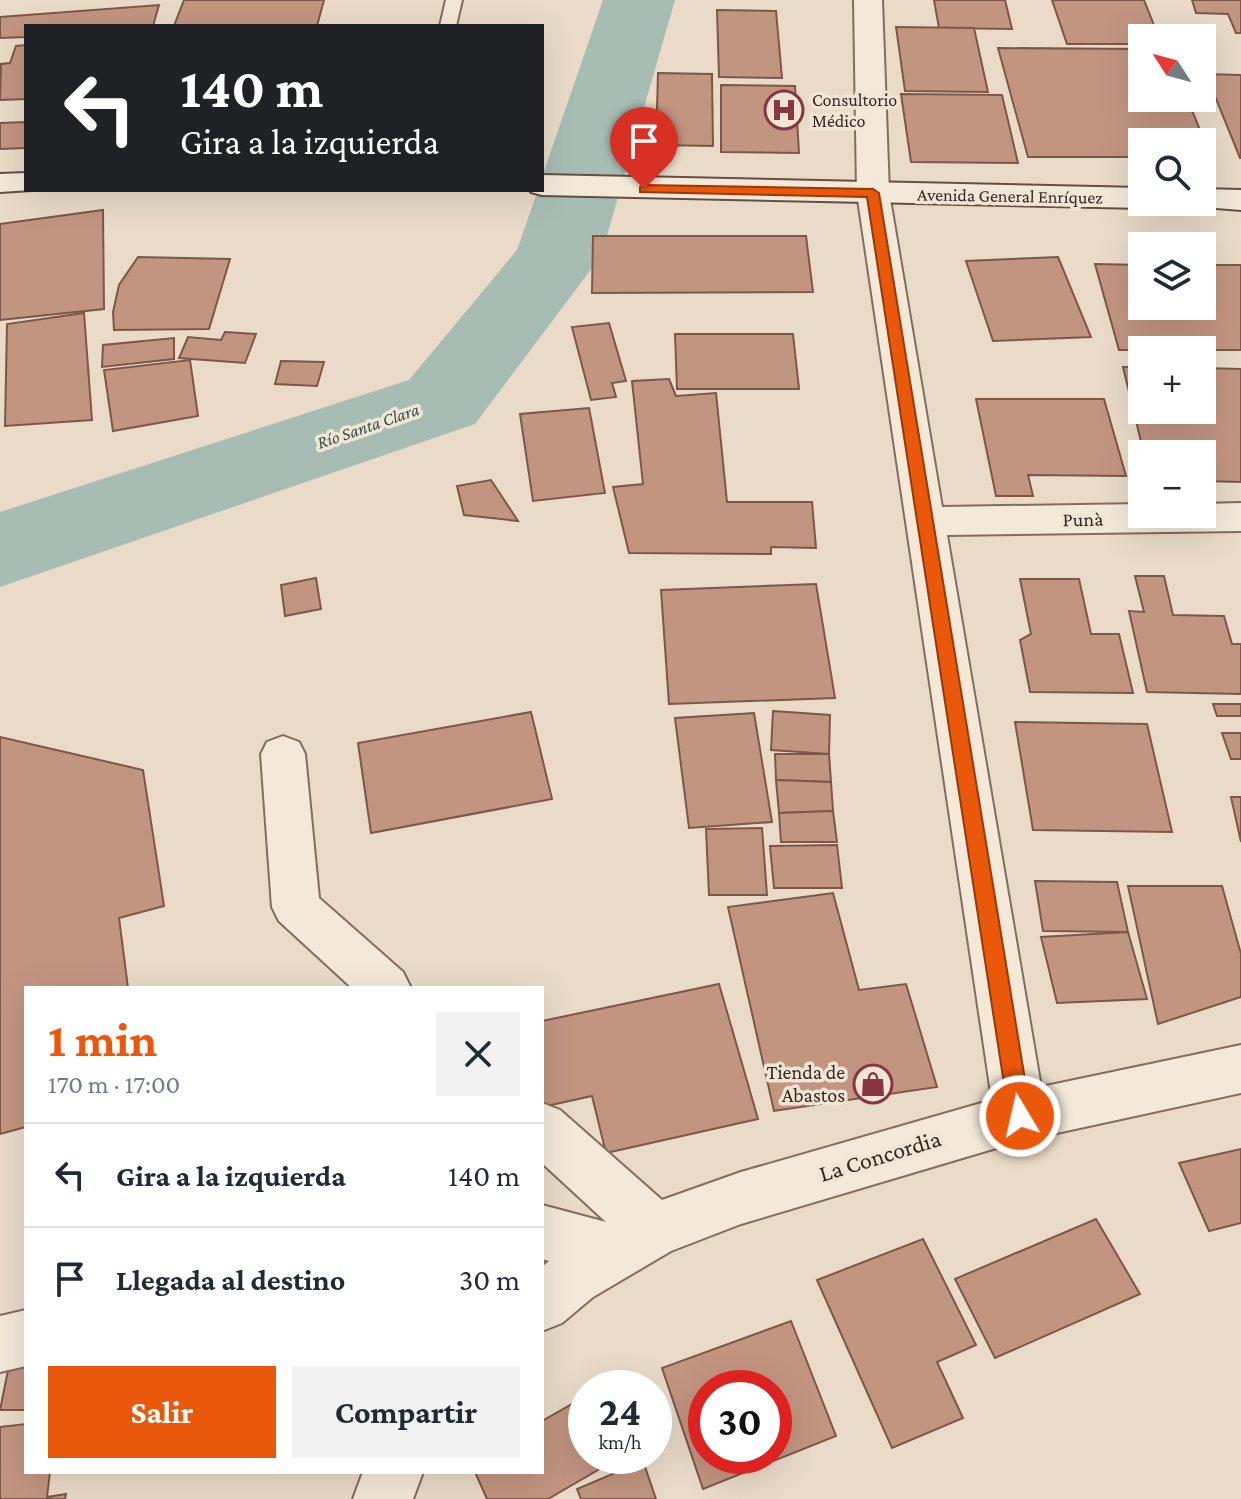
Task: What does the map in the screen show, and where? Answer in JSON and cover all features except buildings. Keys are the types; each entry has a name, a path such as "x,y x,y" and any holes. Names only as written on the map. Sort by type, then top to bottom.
{"street":[{"path":"868,0 873,193 1020,1116"},
{"path":"0,183 24,182"},
{"name":"Avenida General Enríquez","path":"544,185 1128,198"},
{"path":"1216,199 1241,200"},
{"name":"Punà","path":"925,521 1241,517"},
{"path":"283,754 296,907 384,986"},
{"name":"La Concordia","path":"544,1301 573,1277 636,1241 741,1198 1020,1116 1241,1069"},
{"path":"544,1130 636,1241"},
{"path":"544,1232 636,1241"},
{"path":"0,1344 24,1338"},
{"path":"383,1499 392,1474"}],"lane":[{"path":"448,24 454,0"}],"waterway":[{"name":"Río Santa Clara","path":"0,550 442,402 558,256 639,0"}],"place":[{"name":"Consultorio Médico","path":"784,110"},
{"name":"Tienda de Abastos","path":"873,1084"}],"route":[{"path":"644,189 873,193 1020,1116"}]}
